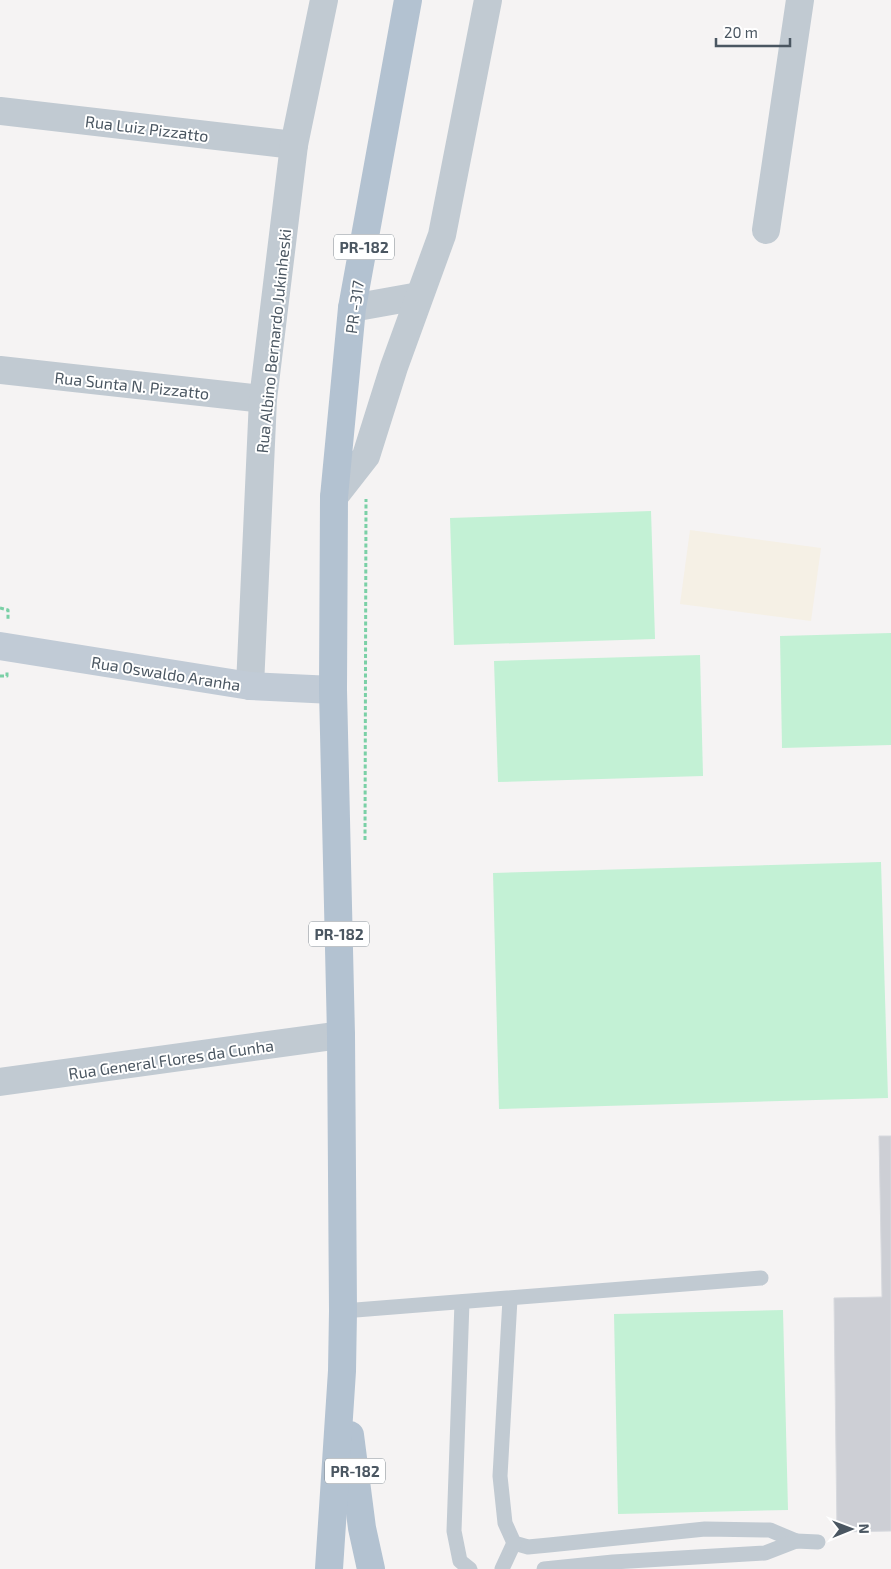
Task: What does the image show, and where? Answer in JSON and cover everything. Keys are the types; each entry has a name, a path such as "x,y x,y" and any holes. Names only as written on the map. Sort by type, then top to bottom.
{"main road":[{"name":"PR -317","path":"334,497 352,308 408,0"},
{"name":"PR-182","path":"329,1569 342,1371 343,1311 342,1035 333,690 334,497"},
{"name":"PR-182","path":"342,1371 362,1528 371,1569"}],"street":[{"name":"Rua Albino Bernardo Jukinheski","path":"250,686 264,399 294,145 324,0"},
{"path":"334,497 366,456 419,296 442,235 488,0"},
{"path":"766,230 800,0"},
{"name":"Rua Luiz Pizzatto","path":"0,111 294,145"},
{"path":"352,308 419,296"},
{"name":"Rua Sunta N. Pizzatto","path":"0,370 264,399"},
{"name":"Rua Oswaldo Aranha","path":"0,646 250,686 333,690"},
{"name":"Rua General Flores da Cunha","path":"0,1082 342,1035"}],"lane":[{"path":"343,1311 761,1278"},
{"path":"510,1299 500,1476 505,1524 514,1543"},
{"path":"462,1302 454,1532 460,1561 470,1569"},
{"path":"514,1543 528,1546 549,1545 705,1529 770,1530 796,1542"},
{"path":"544,1569 613,1562 765,1553 796,1542 818,1542"},
{"path":"502,1569 514,1543"}],"green space":[{"path":"651,511 655,639 454,645 450,518"},
{"path":"891,633 891,745 782,748 780,636"},
{"path":"700,655 703,776 498,782 494,661"},
{"path":"881,862 888,1098 499,1109 493,873"},
{"path":"783,1310 788,1510 618,1514 614,1314"}],"sand":[{"path":"690,530 821,548 811,621 680,604"}],"building":[{"path":"879,1136 891,1136 891,1531 837,1532 834,1298 882,1297"}]}
